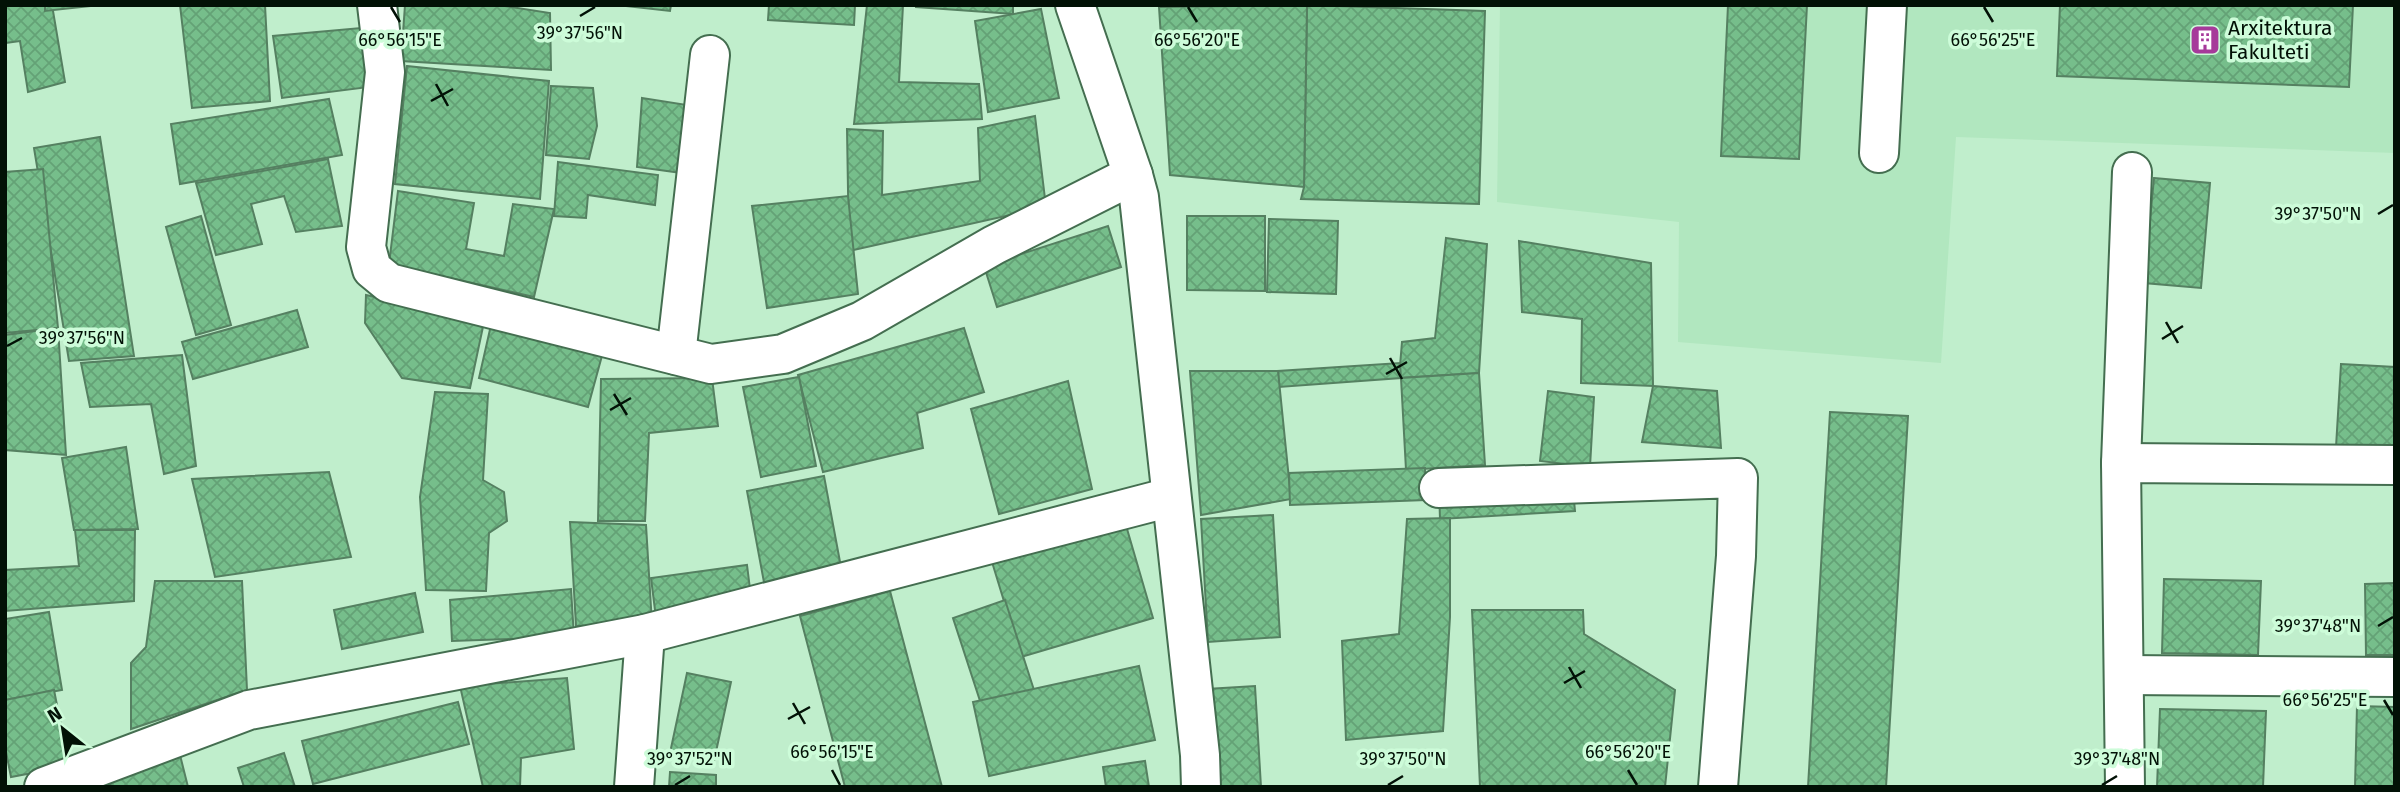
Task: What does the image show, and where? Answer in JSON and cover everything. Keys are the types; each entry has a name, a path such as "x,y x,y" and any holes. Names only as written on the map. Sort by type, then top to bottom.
{"street":[{"path":"377,5 386,72 366,247 372,269 389,283 711,364 783,354 862,321 994,245 1133,175"},
{"path":"1075,5 1139,197 1200,755 1200,787"},
{"path":"1879,153 1887,5"},
{"path":"676,355 710,55"},
{"path":"2125,787 2121,463 2132,172"},
{"path":"2121,463 2395,465"},
{"path":"1439,488 1738,478 1736,556 1718,787"},
{"path":"44,787 249,710 645,634 1171,497"},
{"path":"634,787 645,634"},
{"path":"2124,675 2395,677"}],"shaded area":[{"path":"1500,5 2395,5 2395,153 1956,137 1941,363 1678,342 1679,222 1497,202"}],"building":[{"path":"5,5 52,5 65,82 28,92 20,41 5,43"},
{"path":"45,5 100,5 45,11"},
{"path":"180,5 265,5 270,101 192,108"},
{"path":"405,5 498,5 550,13 551,70 401,61"},
{"path":"617,5 671,5 670,11"},
{"path":"769,5 855,5 854,25 768,20"},
{"path":"867,5 903,5 899,82 979,84 982,119 854,124"},
{"path":"1013,5 1013,14 916,7"},
{"path":"1307,5 1485,11 1479,204 1301,199 1304,187"},
{"path":"1307,5 1304,187 1170,175 1159,7"},
{"path":"1728,5 1807,5 1799,159 1721,156"},
{"name":"Arxitektura Fakulteti","path":"2060,5 2353,5 2349,87 2057,76"},
{"path":"1041,9 1059,98 988,112 975,21"},
{"path":"372,27 377,86 282,98 273,36"},
{"path":"407,66 549,81 540,199 395,184"},
{"path":"551,86 593,88 597,126 589,159 546,155"},
{"path":"642,98 687,105 682,173 637,167"},
{"path":"329,99 342,155 180,184 171,124"},
{"path":"1035,116 1046,207 849,251 847,129 883,131 882,195 980,181 978,128"},
{"path":"100,137 134,356 69,361 34,148"},
{"path":"328,159 342,226 296,232 284,196 251,204 262,244 216,255 196,183"},
{"path":"558,162 658,175 655,205 588,195 586,218 554,216"},
{"path":"43,169 58,328 5,333 5,172"},
{"path":"2154,178 2210,183 2201,288 2144,283"},
{"path":"398,191 474,203 466,249 504,256 513,204 554,209 534,297 389,264"},
{"path":"848,196 858,294 767,308 752,206"},
{"path":"201,216 231,325 196,335 166,227"},
{"path":"1187,216 1265,216 1265,291 1187,290"},
{"path":"1269,219 1338,221 1336,294 1267,292"},
{"path":"1108,226 1121,267 997,307 984,266"},
{"path":"1446,238 1487,244 1479,373 1399,378 1402,342 1435,338"},
{"path":"1519,241 1651,263 1653,386 1581,383 1582,319 1522,312"},
{"path":"366,295 484,322 470,388 402,378 365,323"},
{"path":"297,310 308,347 193,379 182,342"},
{"path":"491,325 603,352 588,407 479,378"},
{"path":"58,328 66,455 5,450 5,335"},
{"path":"964,328 984,392 917,413 923,448 823,472 798,375"},
{"path":"182,355 196,466 164,474 151,404 90,407 81,363"},
{"path":"1400,363 1401,378 1279,387 1278,371"},
{"path":"2341,364 2395,367 2395,450 2336,447"},
{"path":"1190,371 1278,371 1291,499 1201,515"},
{"path":"1479,373 1485,465 1406,470 1401,378"},
{"path":"799,377 816,466 761,477 743,387"},
{"path":"712,378 718,426 649,433 645,521 598,521 601,379"},
{"path":"1068,381 1092,489 999,514 971,409"},
{"path":"1653,386 1717,391 1721,448 1642,442"},
{"path":"1548,391 1594,397 1590,467 1540,461"},
{"path":"435,392 488,394 483,480 504,492 507,521 489,533 486,591 426,590 420,497"},
{"path":"1830,412 1908,416 1886,787 1808,787"},
{"path":"126,447 138,529 74,530 62,458"},
{"path":"1425,468 1426,500 1290,505 1289,473"},
{"path":"329,472 351,557 215,577 192,479"},
{"path":"824,476 843,578 766,593 747,491"},
{"path":"1572,480 1575,511 1440,519 1439,488"},
{"path":"1273,515 1280,637 1208,642 1201,519"},
{"path":"1450,518 1450,617 1443,731 1346,740 1342,641 1399,634 1407,519"},
{"path":"570,522 646,525 652,624 576,626"},
{"path":"1125,522 1153,618 1021,657 992,562"},
{"path":"75,530 135,530 134,601 5,611 5,570 79,566"},
{"path":"747,565 752,605 656,618 651,578"},
{"path":"2164,579 2261,581 2258,655 2162,653"},
{"path":"155,581 242,581 247,690 131,729 131,663 146,647"},
{"path":"2395,583 2395,655 2366,655 2365,584"},
{"path":"571,589 574,637 452,641 450,600"},
{"path":"890,591 942,787 845,787 800,616"},
{"path":"415,593 423,632 342,649 334,610"},
{"path":"1005,600 1034,690 982,707 953,618"},
{"path":"1472,610 1583,610 1584,634 1675,690 1665,787 1480,787"},
{"path":"49,612 62,690 6,700 5,619"},
{"path":"1139,666 1155,740 989,776 973,702"},
{"path":"687,673 731,682 714,761 670,753"},
{"path":"567,678 574,749 521,758 520,787 483,787 460,686"},
{"path":"1255,686 1261,787 1212,787 1207,689"},
{"path":"54,690 69,766 11,777 5,747 5,700"},
{"path":"458,702 469,744 313,784 302,741"},
{"path":"2357,706 2395,707 2395,787 2355,787"},
{"path":"2160,709 2266,711 2263,787 2157,787"},
{"path":"284,753 295,787 244,787 238,768"},
{"path":"180,755 188,787 111,787 108,776"},
{"path":"1145,761 1149,787 1106,787 1103,767"},
{"path":"670,772 716,775 716,787 669,787"}],"place":[{"name":"Arxitektura Fakulteti","path":"2205,40"}]}
